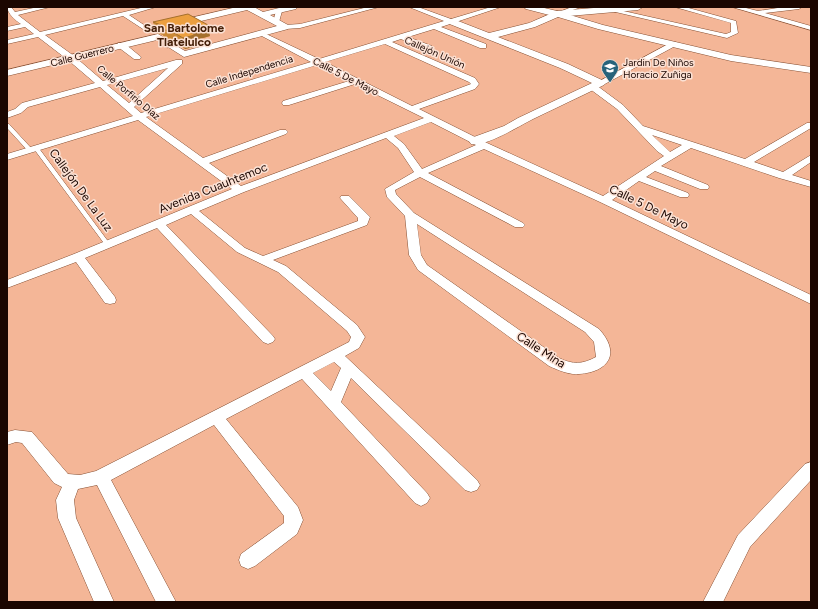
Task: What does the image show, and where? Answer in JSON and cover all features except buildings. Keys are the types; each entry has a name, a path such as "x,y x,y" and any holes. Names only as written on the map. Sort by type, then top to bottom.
{"main road":[{"path":"529,7 557,14 638,7"}],"street":[{"name":"Calle Porfirio Díaz","path":"8,7 26,25 71,58 140,117 240,190"},
{"path":"7,20 47,7"},
{"path":"7,42 153,7"},
{"path":"248,7 280,24 297,27 376,7"},
{"name":"Calle Guerrero","path":"7,73 160,35 248,7"},
{"path":"261,15 293,7"},
{"path":"412,7 564,66 596,85 620,107 660,149 670,156"},
{"name":"Calle Independencia","path":"7,157 498,7"},
{"path":"469,40 531,26 557,14 578,7"},
{"path":"610,10 727,36 734,33 734,22 678,7"},
{"path":"735,7 811,28"},
{"path":"754,12 799,7"},
{"path":"279,11 280,24"},
{"path":"124,14 160,35 184,54"},
{"path":"557,14 731,58 811,70"},
{"path":"129,107 179,62 184,54 260,33 280,24"},
{"path":"7,29 26,25"},
{"path":"433,26 483,46"},
{"name":"Calle 5 De Mayo","path":"260,33 430,119 604,200 811,300"},
{"path":"401,36 429,48"},
{"name":"Callejón Unión","path":"385,41 472,80 475,84 472,87 412,109"},
{"path":"420,172 508,129 522,120 596,85 675,44"},
{"path":"121,45 137,57"},
{"path":"7,115 18,111 25,104 179,62"},
{"path":"286,103 356,81"},
{"name":"Avenida Cuauhtemoc","path":"7,284 108,245 240,190 430,119"},
{"path":"747,162 810,125"},
{"path":"640,128 811,184"},
{"path":"201,162 283,132"},
{"path":"388,135 400,146 420,172 518,225"},
{"path":"604,200 654,166 691,144"},
{"path":"783,176 811,158"},
{"path":"654,166 704,187"},
{"name":"Calle Mina","path":"410,215 415,255 422,267 554,362 565,367 581,369 592,366 603,359 604,348 598,335 590,328 410,215 391,195 391,187 420,172"},
{"path":"638,177 684,195"},
{"path":"262,260 363,222 364,217 346,198"},
{"path":"7,439 15,436 26,437 60,478 65,481 80,483 101,477 354,345 357,341 357,333 282,269 235,247 192,210"},
{"path":"159,224 268,339"},
{"path":"78,257 110,300"},
{"path":"336,354 471,485"},
{"path":"333,403 349,367"},
{"path":"303,371 421,498"},
{"path":"216,417 292,512 294,520 291,528 248,560"},
{"path":"713,602 744,541 811,469"},
{"path":"101,477 166,602"},
{"path":"72,482 65,500 67,518 104,602"}],"lane":[{"name":"Callejón De La Luz","path":"7,125 33,149 108,245"}],"tunnel":[{"path":"164,41 170,45"}],"place":[{"name":"Jardin De Niños Horacio Zuñiga","path":"610,83"}],"district":[{"name":"San Bartolome Tlatelulco","path":"184,35"}]}
